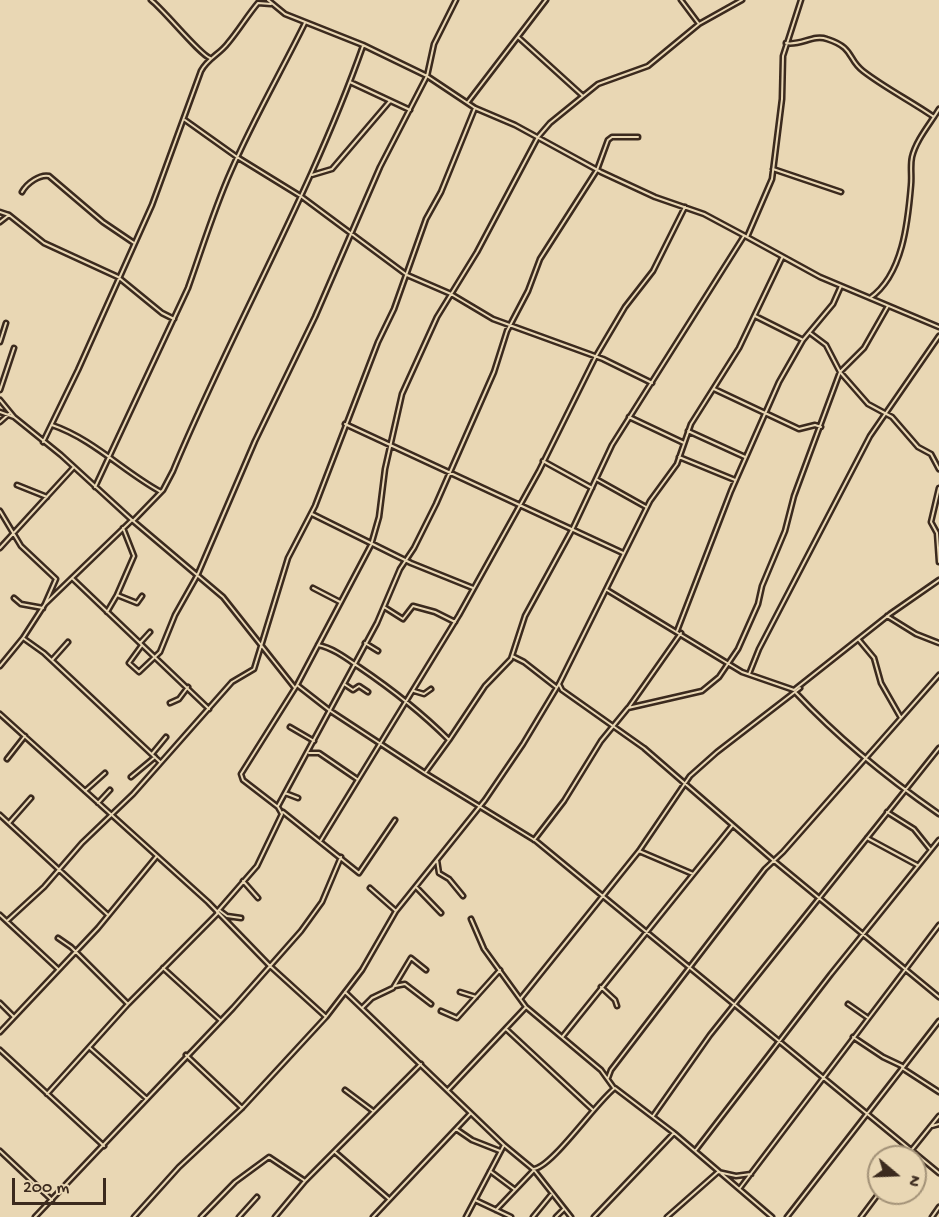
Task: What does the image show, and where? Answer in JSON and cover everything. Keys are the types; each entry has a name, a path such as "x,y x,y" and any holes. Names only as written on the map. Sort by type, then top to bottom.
{"street":[{"path":"151,0 190,38 202,55 210,58"},
{"path":"268,0 305,23 363,45 427,76 475,108 538,137 597,170 655,197 685,207 745,236 782,258 869,299 939,327"},
{"path":"150,632 129,662 132,667 141,672 156,658 197,576 255,441 312,324 380,167 427,76 434,44 456,0"},
{"path":"467,103 546,0"},
{"path":"681,0 699,24"},
{"path":"395,820 361,872 250,786 241,776 296,686 371,544 402,394 437,317 477,252 538,137 550,123 611,77 648,66 699,24 742,0"},
{"path":"425,773 485,687 512,656 516,636 525,616 572,530 612,445 691,316 745,236 769,186 773,169 786,43 801,0"},
{"path":"43,442 152,205 185,120 195,84 210,58 228,44 245,17 258,3 273,4"},
{"path":"96,488 174,319 237,157 305,23"},
{"path":"518,37 584,97"},
{"path":"786,43 798,45 821,37 841,45 850,51 861,69 934,117"},
{"path":"14,598 23,605 44,606 161,492 174,471 233,333 312,175 363,45"},
{"path":"350,82 410,110"},
{"path":"312,175 332,170 390,101"},
{"path":"7,921 113,814 232,682 252,671 262,647 288,558 311,514 345,424 407,275 426,219 441,192 475,108"},
{"path":"869,299 878,291 899,256 911,184 912,158 917,144 939,109"},
{"path":"185,120 237,157 302,197 350,235 407,275 451,294 479,312 510,326 596,356 652,383"},
{"path":"278,807 384,607 405,560 414,548 451,472 494,372 510,326 547,246 597,170 601,155 611,138 638,137"},
{"path":"773,169 841,192"},
{"path":"22,192 26,185 41,175 51,176 103,222 134,243"},
{"path":"321,840 455,622 519,507 596,356 625,308 653,271 685,207"},
{"path":"0,212 9,215 44,243 118,278 162,313 174,319"},
{"path":"0,222 9,215"},
{"path":"134,1217 179,1167 242,1108 326,1017 362,970 396,911 480,807 523,744 558,686 646,508 679,457 687,431 714,389 755,316 782,258"},
{"path":"677,631 735,480 779,381 803,340 835,301 841,286"},
{"path":"628,708 702,691 718,677 738,649 758,604 762,586 785,531 794,496 840,372 864,348 888,306"},
{"path":"755,316 803,340"},
{"path":"0,342 6,323"},
{"path":"809,332 826,345 840,372 868,404 886,412 900,424 918,447 931,454 939,469"},
{"path":"749,674 759,649 849,474 886,412 939,336"},
{"path":"0,390 14,348"},
{"path":"714,389 799,429 816,424 820,426"},
{"path":"0,400 14,417 223,597 296,686 425,773 534,840 906,1145"},
{"path":"0,412 14,417"},
{"path":"0,422 9,414"},
{"path":"629,417 684,443"},
{"path":"345,424 623,554"},
{"path":"52,425 65,430 109,457 138,479 161,492"},
{"path":"687,431 746,457"},
{"path":"679,457 735,480"},
{"path":"543,461 592,488"},
{"path":"0,548 74,467"},
{"path":"596,479 646,508"},
{"path":"17,485 47,497"},
{"path":"939,488 931,522 937,531 939,562"},
{"path":"0,511 21,546 56,579 44,606 23,638 0,666"},
{"path":"311,514 405,560 472,588"},
{"path":"107,614 134,556 123,528"},
{"path":"73,579 107,614 209,709"},
{"path":"521,998 639,851 683,784 717,752 796,693 858,639 939,580"},
{"path":"313,588 340,602"},
{"path":"606,590 681,633 728,664 791,690 800,688"},
{"path":"117,595 137,603 142,596"},
{"path":"384,607 402,619 413,606 435,612 455,622"},
{"path":"887,616 916,634 939,643"},
{"path":"534,840 612,727 681,633"},
{"path":"23,638 52,660 160,762"},
{"path":"858,639 874,658 881,683 901,718"},
{"path":"52,660 68,642"},
{"path":"365,643 378,651"},
{"path":"318,645 354,663 407,701 428,717 449,740"},
{"path":"512,656 524,662 644,748 773,860 939,997"},
{"path":"608,1078 611,1070 692,968 773,860 783,852 939,675"},
{"path":"344,684 353,690 359,686 368,692"},
{"path":"170,703 178,699 188,687"},
{"path":"414,690 424,694 431,689"},
{"path":"554,692 562,690"},
{"path":"796,693 818,717 865,758 939,814"},
{"path":"0,714 158,855 270,966 326,1017"},
{"path":"290,727 314,741"},
{"path":"7,759 25,736"},
{"path":"131,777 153,756 166,737"},
{"path":"653,1116 710,1035 939,748"},
{"path":"308,753 319,753 357,779"},
{"path":"85,791 105,773"},
{"path":"98,802 110,790"},
{"path":"285,793 298,798"},
{"path":"9,823 31,798"},
{"path":"47,1094 128,1004 218,912 260,862 282,811"},
{"path":"887,812 914,829 931,849"},
{"path":"0,815 109,916"},
{"path":"563,1036 732,825"},
{"path":"867,838 918,866"},
{"path":"695,1151 939,840"},
{"path":"639,851 693,874"},
{"path":"0,1032 109,916 158,855"},
{"path":"35,1217 147,1100 313,917 322,902 341,857"},
{"path":"437,860 439,873 449,879 463,896"},
{"path":"243,881 258,898"},
{"path":"417,887 441,913"},
{"path":"370,888 396,911"},
{"path":"218,912 241,918"},
{"path":"0,915 58,969"},
{"path":"471,919 484,949 526,1007 563,1036 608,1078 614,1089 623,1092 674,1133 772,1217"},
{"path":"739,1190 939,925"},
{"path":"58,938 128,1004"},
{"path":"393,987 411,958 426,970"},
{"path":"163,968 220,1020"},
{"path":"441,1011 456,1018 500,970"},
{"path":"361,1008 393,987 405,984 431,1004"},
{"path":"601,987 615,1000 616,1006"},
{"path":"345,992 504,1145 534,1170 570,1217"},
{"path":"460,992 476,997"},
{"path":"0,1003 14,1016"},
{"path":"848,1004 868,1017"},
{"path":"448,1090 526,1007"},
{"path":"787,1217 939,1021"},
{"path":"506,1029 593,1110"},
{"path":"853,1037 939,1092"},
{"path":"90,1048 147,1100"},
{"path":"0,1050 104,1146"},
{"path":"186,1055 242,1108"},
{"path":"275,1217 305,1181 421,1064"},
{"path":"496,1210 534,1170 554,1156 614,1089"},
{"path":"345,1090 373,1111"},
{"path":"373,1217 471,1113"},
{"path":"916,1145 939,1116"},
{"path":"932,1126 939,1124"},
{"path":"456,1129 472,1140 500,1150"},
{"path":"594,1217 674,1133"},
{"path":"466,1217 504,1145"},
{"path":"0,1151 52,1200"},
{"path":"335,1152 389,1199"},
{"path":"201,1217 235,1182 269,1157 305,1181"},
{"path":"927,1163 939,1173"},
{"path":"490,1171 514,1189"},
{"path":"718,1172 736,1176 751,1174"},
{"path":"667,1217 718,1172"},
{"path":"533,1217 551,1195"},
{"path":"239,1217 257,1197"},
{"path":"475,1200 511,1217"},
{"path":"932,1217 939,1207"},
{"path":"556,1217 564,1209"},
{"path":"205,1213 209,1217"}]}
